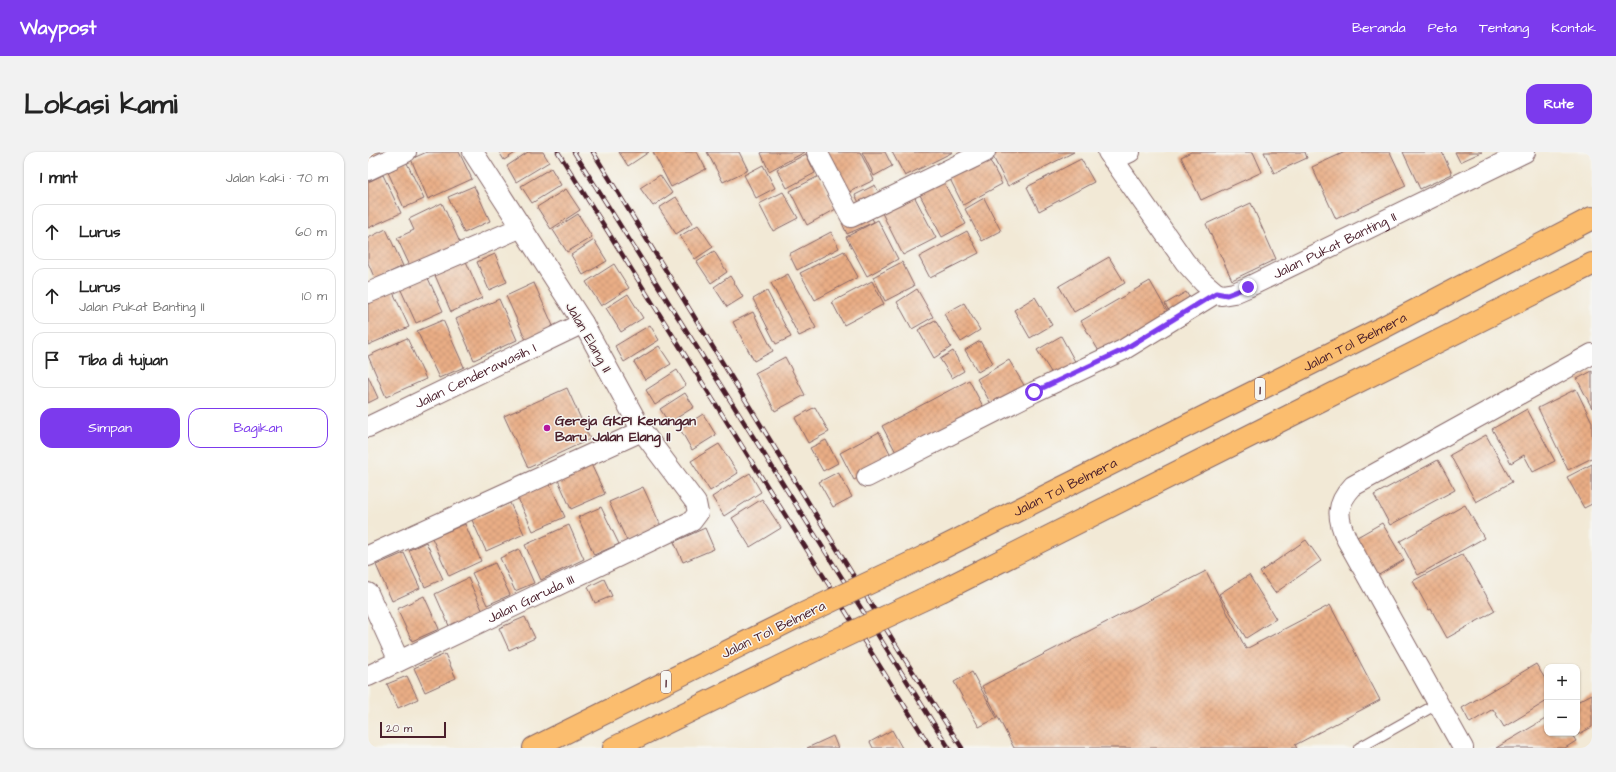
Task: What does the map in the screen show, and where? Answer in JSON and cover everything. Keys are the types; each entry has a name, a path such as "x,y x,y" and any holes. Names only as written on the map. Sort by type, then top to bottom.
{"highway":[{"name":"Jalan Tol Belmera","path":"534,748 799,616 926,556 1382,328 1592,218"},
{"path":"614,748 814,650 943,590 1592,264"}],"street":[{"path":"368,170 406,152"},
{"name":"Jalan Elang II","path":"473,152 583,323 642,431 696,503 698,513 692,521"},
{"path":"817,152 851,217 985,152"},
{"name":"Jalan Pukat Banting II","path":"1216,293 1222,295 1234,293 1525,152"},
{"path":"867,477 1034,392 1123,350 1216,293 1185,262 1117,155"},
{"path":"368,294 522,227"},
{"name":"Jalan Cenderawasih I","path":"368,427 583,323"},
{"path":"1463,748 1347,540 1339,522 1342,502 1346,493 1353,486 1592,354"},
{"path":"368,556 642,431"},
{"name":"Jalan Garuda III","path":"368,676 692,521"},
{"path":"368,594 399,661"}],"lane":[{"path":"1359,748 1438,704"}],"building":[{"path":"368,152 398,152 368,167"},
{"path":"427,152 459,152 472,179 428,199 411,159"},
{"path":"499,152 517,152 504,160"},
{"path":"528,152 543,152 549,162 516,182 507,166"},
{"path":"619,152 649,152 628,166"},
{"path":"653,152 697,152 706,169 671,187"},
{"path":"707,152 739,152 748,170 723,182"},
{"path":"805,152 769,171 761,153"},
{"path":"825,152 860,152 874,180 845,194"},
{"path":"862,152 885,152 892,166 874,176"},
{"path":"892,152 953,152 905,176"},
{"path":"998,152 1074,152 1008,186 992,155"},
{"path":"1191,152 1253,152 1262,172 1201,200 1181,157"},
{"path":"1264,152 1305,152 1307,158 1274,173"},
{"path":"1345,152 1390,152 1406,186 1336,219 1312,167"},
{"path":"1403,152 1442,152 1452,174 1420,189"},
{"path":"1455,152 1482,152 1460,162"},
{"path":"806,154 815,173 787,188 777,169"},
{"path":"988,157 1002,184 963,205 949,177"},
{"path":"1081,159 1094,182 1039,211 1027,187"},
{"path":"406,161 424,199 404,208 387,170"},
{"path":"763,165 775,188 756,198 744,175"},
{"path":"551,168 561,185 532,203 521,186"},
{"path":"383,175 401,213 368,228 368,182"},
{"path":"660,175 672,193 653,206 640,188"},
{"path":"819,176 836,209 807,225 790,191"},
{"path":"943,181 966,224 942,237 919,193"},
{"path":"875,185 882,199 863,210 855,195"},
{"path":"474,186 490,221 464,233 448,197"},
{"path":"566,189 580,210 551,229 537,207"},
{"path":"783,192 798,218 773,231 759,204"},
{"path":"913,194 936,238 903,255 881,211"},
{"path":"676,197 693,223 676,234 659,208"},
{"path":"984,198 1001,231 982,241 965,209"},
{"path":"442,203 461,245 411,268 397,238 414,230 409,219"},
{"path":"1251,203 1276,259 1232,280 1206,224"},
{"path":"868,211 874,222 847,234 842,223"},
{"path":"578,214 592,237 567,252 553,230"},
{"path":"878,220 898,259 867,276 846,237"},
{"path":"698,225 713,247 695,259 680,236"},
{"path":"386,229 403,266 375,279 368,263 368,238"},
{"path":"967,231 979,253 930,278 919,257"},
{"path":"831,232 839,248 797,270 789,254"},
{"path":"594,240 607,261 583,275 571,255"},
{"path":"714,251 727,272 711,283 697,262"},
{"path":"844,251 858,277 815,300 800,273"},
{"path":"495,254 507,282 489,290 477,262"},
{"path":"1109,257 1125,283 1074,312 1059,286"},
{"path":"465,259 482,298 451,312 434,273"},
{"path":"902,262 914,286 885,301 873,277"},
{"path":"614,264 629,288 601,306 586,282"},
{"path":"788,274 816,328 799,336 771,283"},
{"path":"427,276 443,311 416,323 400,288"},
{"path":"730,276 743,297 727,307 714,287"},
{"path":"872,281 884,304 844,325 832,302"},
{"path":"1150,281 1171,318 1103,358 1081,321"},
{"path":"534,283 554,328 526,340 506,296"},
{"path":"917,289 933,317 912,329 897,302"},
{"path":"392,290 409,327 368,345 368,301"},
{"path":"767,291 791,337 776,344 753,299"},
{"path":"1186,292 1194,305 1173,318 1165,304"},
{"path":"628,294 643,318 621,332 606,308"},
{"path":"1035,297 1052,325 1030,338 1014,310"},
{"path":"499,299 517,340 474,360 456,319"},
{"path":"964,303 980,330 961,342 944,314"},
{"path":"753,312 773,351 754,361 733,322"},
{"path":"443,320 464,367 439,378 417,331"},
{"path":"935,320 951,347 934,358 918,330"},
{"path":"650,325 659,340 624,362 615,346"},
{"path":"1061,336 1078,367 1056,380 1037,350"},
{"path":"407,338 426,379 386,397 368,356"},
{"path":"980,341 993,363 978,372 965,350"},
{"path":"659,346 671,364 645,380 634,362"},
{"path":"953,351 964,371 952,378 940,359"},
{"path":"785,357 805,395 775,411 755,373"},
{"path":"1009,360 1028,392 995,411 977,379"},
{"path":"677,370 686,385 655,405 646,390"},
{"path":"1592,371 1592,408 1577,379"},
{"path":"368,376 378,398 368,403"},
{"path":"969,380 986,412 899,458 882,426"},
{"name":"Gereja GKPI Kenangan Baru Jalan Elang II","path":"567,388 590,439 528,468 504,416"},
{"path":"1576,389 1592,422 1592,458 1568,470 1538,408"},
{"path":"685,393 694,407 669,423 660,409"},
{"path":"815,407 829,432 808,443 795,418"},
{"path":"1527,409 1555,461 1533,472 1524,455 1511,463 1492,429"},
{"path":"703,414 716,435 692,450 680,429"},
{"path":"879,432 893,459 854,480 840,453"},
{"path":"1486,435 1512,482 1476,502 1450,455"},
{"path":"826,440 838,463 823,471 810,448"},
{"path":"719,444 738,473 710,491 691,461"},
{"path":"1438,460 1455,490 1390,525 1374,495"},
{"path":"591,464 605,494 571,509 558,480"},
{"path":"1592,464 1592,504 1584,508 1567,477"},
{"path":"838,472 852,497 833,507 819,482"},
{"path":"750,473 761,492 724,516 712,497"},
{"path":"549,482 565,517 533,531 517,496"},
{"path":"643,487 661,526 627,541 609,502"},
{"path":"762,499 781,528 750,547 732,518"},
{"path":"510,503 524,534 486,551 472,520"},
{"path":"1465,505 1484,538 1418,575 1400,541"},
{"path":"601,507 619,544 594,555 578,517"},
{"path":"1382,523 1404,560 1372,579 1350,541"},
{"path":"465,524 481,561 449,576 432,538"},
{"path":"569,525 584,559 541,580 525,545"},
{"path":"705,528 714,549 683,562 674,542"},
{"path":"1306,540 1321,561 1275,593 1260,572"},
{"path":"426,542 443,579 425,587 409,550"},
{"path":"519,549 534,583 515,591 500,558"},
{"path":"404,553 420,588 392,601 376,565"},
{"path":"1463,554 1495,611 1447,638 1413,581"},
{"path":"495,563 510,595 487,605 472,573"},
{"path":"1206,571 1246,649 1330,605 1380,700 1295,745 1297,748 1014,748 982,686"},
{"path":"1249,575 1276,619 1246,638 1219,594"},
{"path":"468,578 483,612 450,628 435,594"},
{"path":"604,579 612,596 595,603 588,587"},
{"path":"424,596 439,629 412,641 397,609"},
{"path":"525,617 535,638 509,650 499,628"},
{"path":"445,654 456,678 425,692 414,668"},
{"path":"1536,664 1544,677 1544,703 1504,727 1493,709 1470,723 1462,708"},
{"path":"972,672 997,718 979,727 954,682"},
{"path":"407,676 418,699 398,708 387,684"},
{"path":"1592,694 1592,727 1580,733 1580,700"},
{"path":"1544,720 1544,736 1573,736 1576,741 1565,748 1496,748"},
{"path":"892,730 902,748 873,748 870,742"},
{"path":"833,736 838,748 807,748"}],"railway":[{"path":"558,152 931,748"},
{"path":"574,152 949,748"},
{"path":"593,152 904,658 962,748"}],"place":[{"name":"Gereja GKPI Kenangan Baru Jalan Elang II","path":"547,428"}],"route":[{"path":"1034,392 1123,350 1216,293 1227,295 1248,287"}]}
